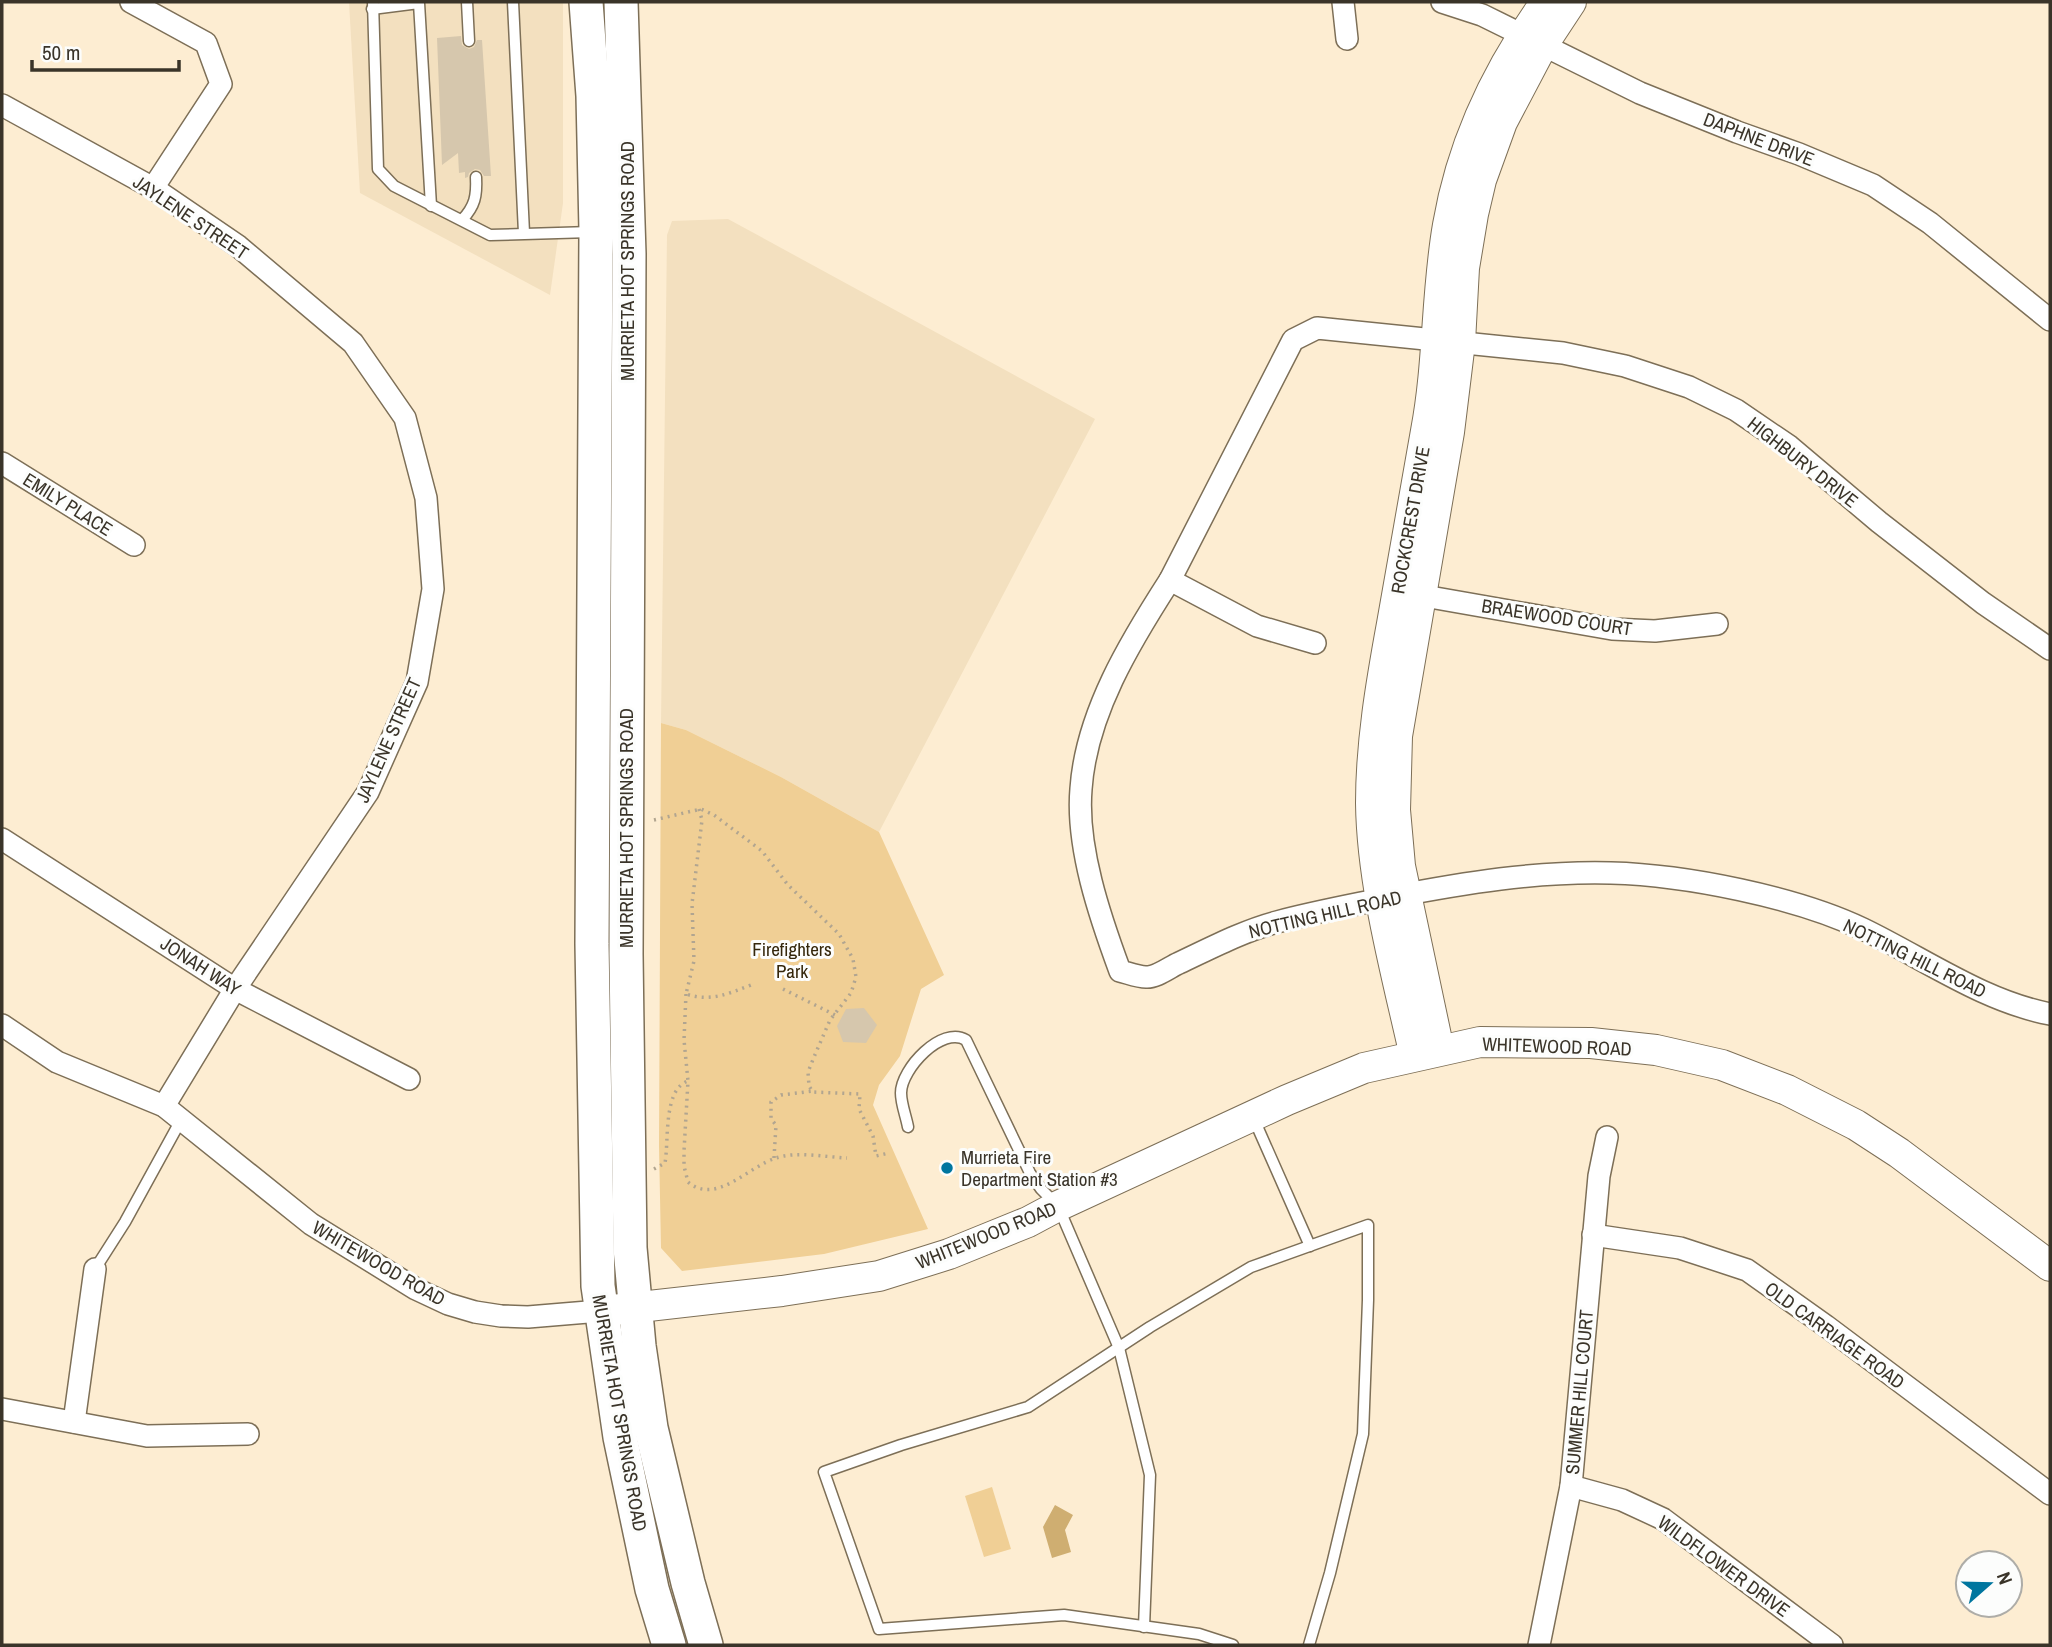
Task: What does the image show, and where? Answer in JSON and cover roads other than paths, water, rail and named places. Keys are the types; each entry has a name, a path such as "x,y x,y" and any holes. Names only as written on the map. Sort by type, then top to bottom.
{"main road":[{"name":"MURRIETA HOT SPRINGS ROAD","path":"586,2 593,96 596,231 592,944 596,1246 600,1311 620,1437 635,1517 669,1645"},
{"name":"MURRIETA HOT SPRINGS ROAD","path":"621,2 629,254 626,954 630,1248 651,1428 676,1536 706,1645"},
{"name":"ROCKCREST DRIVE","path":"1533,41 1546,2"},
{"name":"ROCKCREST DRIVE","path":"1427,1053 1394,897 1394,770 1403,694 1409,593 1449,432 1448,224 1463,162 1493,87 1571,2"},
{"path":"596,231 605,234 609,239 616,264 618,405 619,415 627,425"},
{"name":"WHITEWOOD ROAD","path":"600,1311 782,1291 878,1276 949,1254 1028,1222 1253,1116 1364,1068 1480,1042 1591,1043 1656,1050 1721,1065 1787,1090 1856,1125 1899,1153 2050,1266"}],"street":[{"path":"131,2 206,43 221,84 153,188"},
{"path":"1343,2 1347,39"},
{"name":"DAPHNE DRIVE","path":"1442,2 1482,15 1640,93 1874,185 1930,223 2050,320"},
{"name":"JAYLENE STREET","path":"2,105 153,188 238,246 353,343 405,418 426,498 433,589 417,682 368,792 235,989 173,1113"},
{"name":"NOTTING HILL ROAD","path":"1448,341 1317,328 1293,340 1170,580 1130,648 1098,715 1086,756 1081,790 1081,829 1100,918 1120,971 1148,978 1239,934 1275,922 1394,897 1490,879 1563,873 1613,873 1659,876 1766,896 1859,927 1990,996 2024,1009 2050,1014"},
{"name":"HIGHBURY DRIVE","path":"1448,341 1563,352 1625,366 1689,387 1736,410 1789,446 1879,522 1983,603 2050,649"},
{"name":"EMILY PLACE","path":"2,463 134,545"},
{"path":"1170,580 1257,626 1314,643"},
{"name":"BRAEWOOD COURT","path":"1409,593 1612,629 1656,631 1717,624"},
{"name":"JONAH WAY","path":"2,839 235,989 409,1079"},
{"name":"WHITEWOOD ROAD","path":"2,1025 57,1062 173,1113 311,1224 416,1289 448,1304 501,1316 528,1317 600,1311"},
{"name":"SUMMER HILL COURT","path":"1539,1645 1571,1486 1599,1176 1607,1137"},
{"name":"OLD CARRIAGE ROAD","path":"1593,1235 1680,1248 1747,1270 2050,1494"},
{"path":"74,1422 95,1269"},
{"path":"2,1409 147,1436 248,1434"},
{"name":"WILDFLOWER DRIVE","path":"1571,1486 1622,1500 1663,1518 1832,1645"}],"lane":[{"path":"467,2 469,41"},
{"path":"513,2 524,233"},
{"path":"431,206 419,3 373,6 378,169 394,186 431,206 490,235 596,231"},
{"path":"462,220 473,208 476,199 476,177"},
{"path":"908,1126 900,1092 910,1068 928,1048 949,1036 958,1035 966,1040 1030,1172 1041,1189 1058,1206 1118,1348 1150,1475 1144,1627"},
{"path":"95,1269 124,1223 173,1113"},
{"path":"1253,1116 1310,1246"},
{"path":"1233,1645 1199,1634 1064,1615 879,1629 824,1472 901,1445 1028,1407 1118,1348 1251,1267 1368,1225 1363,1434 1310,1645"}],"place":[{"name":"Murrieta Fire Department Station #3","path":"947,1168"}],"park label":[{"name":"Firefighters Park","path":"792,960"}]}
